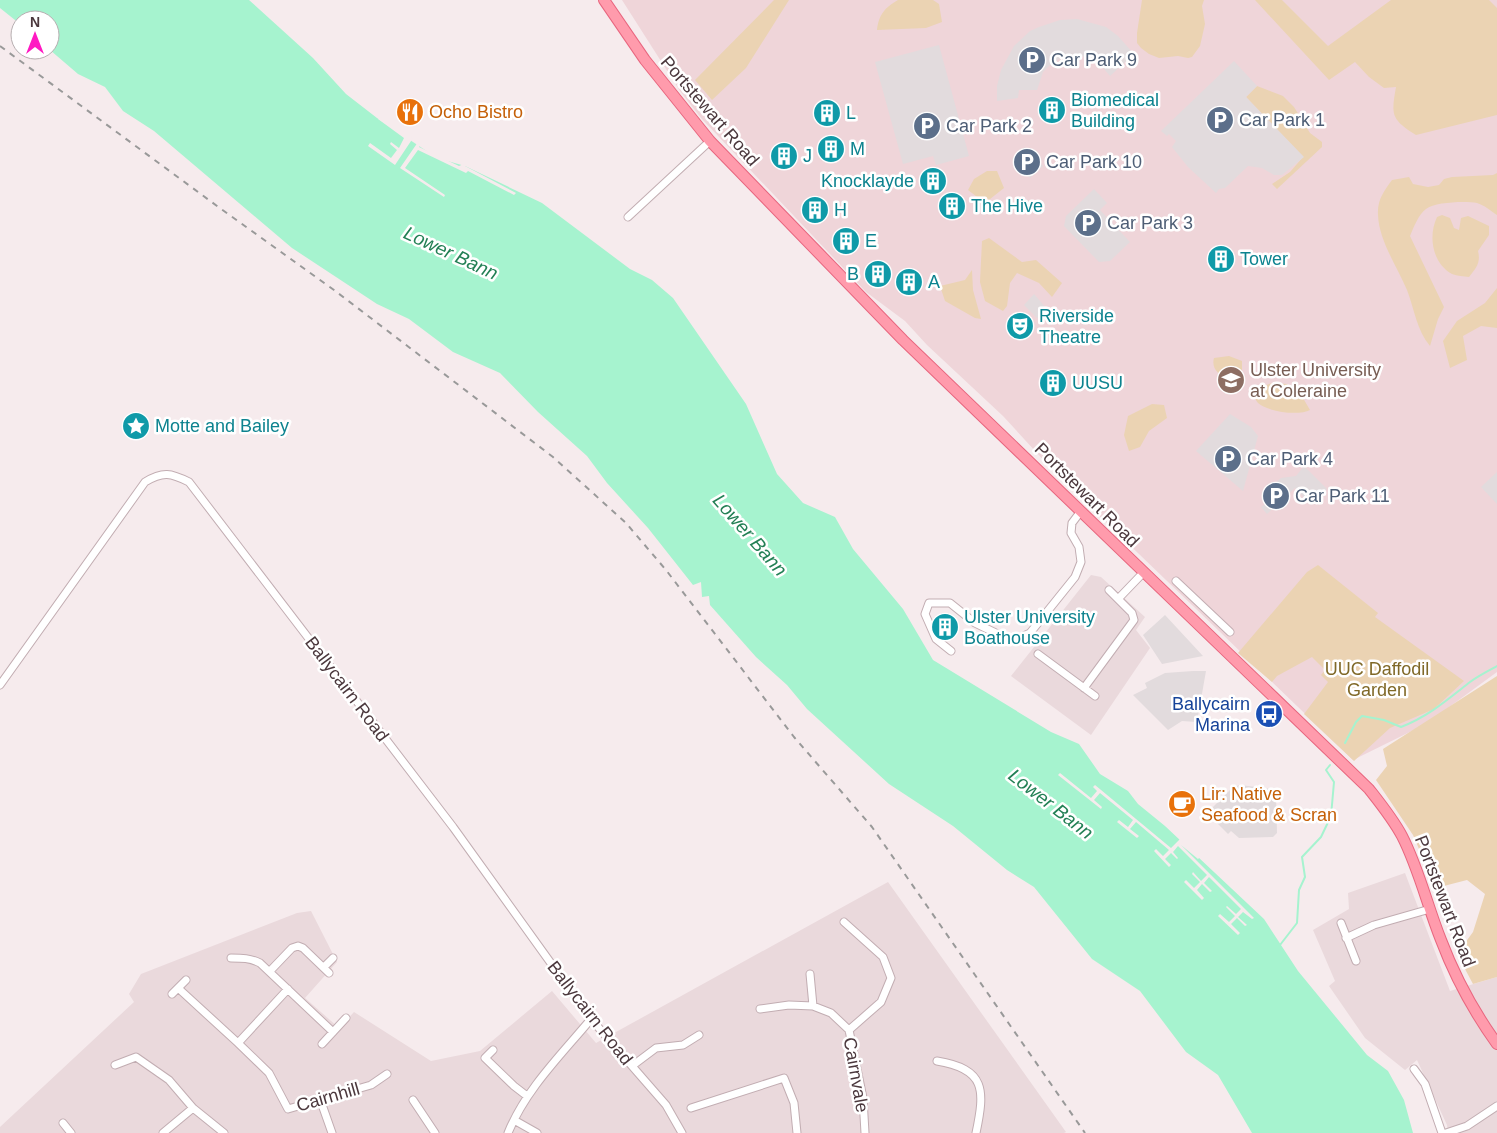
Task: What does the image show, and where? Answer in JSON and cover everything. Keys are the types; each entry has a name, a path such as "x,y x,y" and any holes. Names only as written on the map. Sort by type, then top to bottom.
{"main road":[{"name":"Portstewart Road","path":"604,0 645,60 710,141 903,340 1368,789 1402,835 1420,879 1440,940 1464,993 1496,1041"}],"street":[{"path":"628,217 710,141"},
{"name":"Ballycairn Road","path":"0,684 145,482 157,474 174,474 189,482 453,828 591,1019 666,1105 682,1133"},
{"path":"951,651 936,639 925,614 929,603 950,603 975,623 1004,637 1017,639 1030,633 1075,577 1081,562 1079,547 1071,532 1072,523 1081,511"},
{"path":"1118,599 1142,572"},
{"path":"1176,581 1230,632"},
{"path":"1084,688 1134,620 1132,613 1109,590"},
{"path":"1038,654 1095,696"},
{"path":"1346,938 1374,924 1430,909"},
{"path":"844,922 883,957 891,978 881,1002 849,1030"},
{"path":"1341,923 1356,961"},
{"path":"270,971 292,948 298,946 303,948 327,970 332,958"},
{"path":"231,958 253,959 270,971 333,1032"},
{"path":"810,974 813,1006"},
{"name":"Cairnhill","path":"186,980 175,991 238,1043 269,1073 288,1109 371,1085 387,1074"},
{"path":"238,1043 288,989"},
{"name":"Cairnvale","path":"760,1009 813,1006 831,1013 849,1030 863,1098 865,1133"},
{"path":"322,1044 346,1018"},
{"path":"508,1133 527,1096 591,1019"},
{"path":"632,1066 656,1048 683,1046 699,1035"},
{"path":"493,1050 485,1058 527,1096"},
{"path":"115,1065 136,1058 169,1080 193,1108 224,1133"},
{"path":"937,1061 963,1067 979,1084 982,1102 976,1133"},
{"path":"1414,1068 1425,1084 1444,1133 1468,1126 1497,1106"},
{"path":"691,1108 784,1078 794,1103 797,1133"},
{"path":"320,1099 332,1133"},
{"path":"413,1100 435,1133"},
{"path":"164,1133 193,1108"},
{"path":"514,1120 536,1133"},
{"path":"63,1123 71,1133"}],"shaded area":[{"name":"Ulster University at Coleraine","path":"622,0 1497,0 1497,672 1426,724 1353,760 1060,478 1003,416 927,345 905,321 866,292 701,118 680,91"},
{"name":"Car Park 9","path":"1077,19 1106,27 1118,36 1134,54 1110,76 1098,62 1085,57 1074,55 1062,58 1052,63 1043,72 1037,90 1019,90 1018,98 997,101 997,86 1001,70 1014,46 1030,31 1039,27 1060,20"},
{"name":"Car Park 2","path":"939,45 969,156 936,165 933,156 903,164 875,62"},
{"name":"Car Park 1","path":"1234,61 1257,86 1246,97 1304,157 1282,175 1274,175 1262,168 1248,166 1225,188 1219,189 1216,193 1188,167 1172,147 1176,141 1169,134 1167,136 1161,131"},
{"name":"Car Park 10","path":"1025,147 1043,166 1030,178 1012,159"},
{"name":"Car Park 3","path":"1094,189 1107,203 1100,210 1130,242 1110,261 1099,262 1064,226 1066,216"},
{"path":"1034,294 1047,309 1037,318 1024,305"},
{"name":"Car Park 4","path":"1230,414 1251,427 1258,436 1243,491 1196,451"},
{"name":"Car Park 11","path":"1304,466 1327,489 1311,505 1295,488 1267,514 1261,507 1265,504 1269,489 1281,478 1296,476"},
{"path":"1497,472 1497,504 1481,487"},
{"path":"1091,575 1101,577 1145,617 1136,630 1150,648 1091,735 1011,676"},
{"path":"1165,615 1203,656 1162,664 1143,635"},
{"path":"1206,671 1197,722 1182,721 1168,730 1133,695 1147,688 1145,683 1165,673"},
{"path":"1240,785 1272,789 1276,794 1277,833 1273,837 1239,838 1231,831 1228,834 1207,813 1233,787"},
{"path":"1405,873 1450,991 1497,977 1497,1133 1448,1133 1447,1125 1417,1060 1405,1070 1365,1038 1329,986 1335,981 1313,930 1349,909 1348,893"},
{"path":"888,882 1066,1132 0,1133 0,1127 134,1002 129,994 141,974 297,913 311,911 337,962 305,998 339,1028 354,1012 431,1061 480,1051 552,991 596,1043"}],"green space":[{"path":"774,0 789,0 746,68 712,100 695,80"},
{"path":"898,0 933,0 939,4 942,22 926,28 877,30 883,12"},
{"path":"1142,0 1204,0 1202,6 1205,24 1200,46 1192,57 1159,58 1141,48 1137,43 1137,33"},
{"path":"1255,0 1282,0 1328,46 1391,0 1489,0 1497,8 1497,115 1416,135 1402,125 1395,116 1396,87 1384,88 1369,77 1355,62 1329,80"},
{"path":"1257,86 1283,96 1294,107 1310,133 1322,142 1322,147 1277,189 1272,184 1290,172 1303,157 1246,97"},
{"path":"987,171 997,171 1004,188 985,203 968,190 974,179"},
{"path":"1497,173 1497,215 1477,203 1443,203 1426,209 1421,214 1410,236 1444,307 1438,319 1430,346 1419,326 1407,290 1382,234 1378,215 1380,200 1392,180 1409,177 1413,184 1428,187 1439,185 1444,179 1452,177 1493,175"},
{"path":"1442,215 1450,218 1454,228 1459,230 1461,218 1468,216 1489,226 1489,235 1478,251 1479,259 1477,265 1469,277 1452,274 1445,269 1436,256 1433,240 1434,224 1437,217"},
{"path":"989,238 1022,262 1036,260 1062,283 1052,297 1039,283 1017,273 1010,283 1007,306 1003,311 985,301 980,282 982,241"},
{"path":"972,270 973,290 981,319 975,318 945,301 940,286 965,280"},
{"path":"1497,288 1497,328 1481,326 1463,336 1467,360 1450,368 1443,341 1457,321 1485,303"},
{"path":"1229,356 1242,361 1242,372 1236,380 1227,380 1221,376 1216,371 1213,362 1214,358"},
{"path":"1272,383 1287,384 1303,398 1310,410 1299,413 1284,412 1269,409 1258,403 1254,396 1258,388"},
{"path":"1152,404 1164,405 1167,418 1149,431 1140,447 1129,451 1124,435 1128,416"},
{"name":"UUC Daffodil Garden","path":"1318,565 1378,613 1375,617 1464,681 1434,709 1390,728 1354,761 1304,714 1328,682 1321,675 1325,670 1312,657 1277,676 1272,682 1238,653 1307,572"},
{"path":"1497,676 1497,977 1473,984 1457,954 1473,932 1485,894 1467,880 1436,888 1413,835 1376,780 1387,766 1383,749"}],"water":[{"name":"Lower Bann","path":"0,0 249,0 313,58 346,94 377,118 437,158 465,166 542,203 630,269 652,280 673,298 746,404 777,474 803,503 835,517 853,549 903,609 933,660 1051,732 1079,744 1100,774 1128,791 1138,804 1165,826 1264,919 1298,971 1367,1055 1388,1071 1404,1100 1413,1133 1252,1133 1218,1075 1186,1052 1140,991 1092,959 1034,887 1007,870 953,826 889,784 807,709 787,685 756,657 710,605 709,596 702,597 701,582 693,585 648,528 607,483 587,456 538,412 500,373 453,352 409,319 377,304 292,248 154,131 123,111 105,87 78,74 60,59 60,10 10,10 10,16 0,8"}],"pier":[{"path":"380,117 413,138 395,165 368,146 370,143 391,158 397,150 390,144 391,142 399,148 404,138 378,119"},
{"path":"418,142 421,143 419,147 459,166 466,163 465,166 516,193 514,195 468,171 466,173 418,150 405,168 445,195 444,197 400,168"},
{"path":"1060,773 1091,798 1097,791 1093,787 1095,785 1171,848 1180,839 1201,856 1198,859 1181,845 1254,918 1252,919 1243,912 1238,917 1247,925 1245,926 1237,918 1231,924 1240,933 1238,935 1218,916 1220,914 1229,922 1235,916 1226,907 1236,914 1241,909 1209,877 1204,883 1212,891 1210,892 1202,884 1197,890 1204,898 1202,900 1184,882 1186,880 1194,888 1200,882 1192,874 1193,872 1201,881 1207,875 1178,846 1173,852 1177,859 1171,853 1165,859 1171,865 1169,867 1154,851 1156,849 1163,856 1169,850 1136,822 1130,829 1139,836 1137,838 1117,822 1119,820 1128,827 1133,820 1100,793 1094,800 1102,807 1101,809 1058,775"}],"waterway":[{"path":"1345,743 1356,722 1362,716 1384,720 1401,727 1429,713 1473,680 1497,666"},
{"path":"1280,945 1297,923 1299,890 1305,877 1302,857 1321,837 1331,816 1334,782 1326,770 1330,765"}],"railway":[{"path":"0,46 334,290 553,457 626,523 666,570 794,737 872,827 1085,1133"}],"place":[{"name":"Car Park 9","path":"1032,60"},
{"name":"Biomedical Building","path":"1052,110"},
{"name":"Ocho Bistro","path":"410,112"},
{"name":"L","path":"827,113"},
{"name":"Car Park 1","path":"1220,120"},
{"name":"Car Park 2","path":"927,126"},
{"name":"M","path":"831,149"},
{"name":"J","path":"784,156"},
{"name":"Car Park 10","path":"1027,162"},
{"name":"Knocklayde","path":"933,181"},
{"name":"The Hive","path":"952,206"},
{"name":"H","path":"815,210"},
{"name":"Car Park 3","path":"1088,223"},
{"name":"E","path":"846,241"},
{"name":"Tower","path":"1221,259"},
{"name":"B","path":"878,274"},
{"name":"A","path":"909,282"},
{"name":"Riverside Theatre","path":"1020,326"},
{"name":"Ulster University at Coleraine","path":"1231,380"},
{"name":"UUSU","path":"1053,383"},
{"name":"Motte and Bailey","path":"136,426"},
{"name":"Car Park 4","path":"1228,459"},
{"name":"Car Park 11","path":"1276,496"},
{"name":"Ulster University Boathouse","path":"945,627"},
{"name":"Ballycairn Marina","path":"1269,714"},
{"name":"Lir: Native Seafood & Scran","path":"1182,804"}]}
